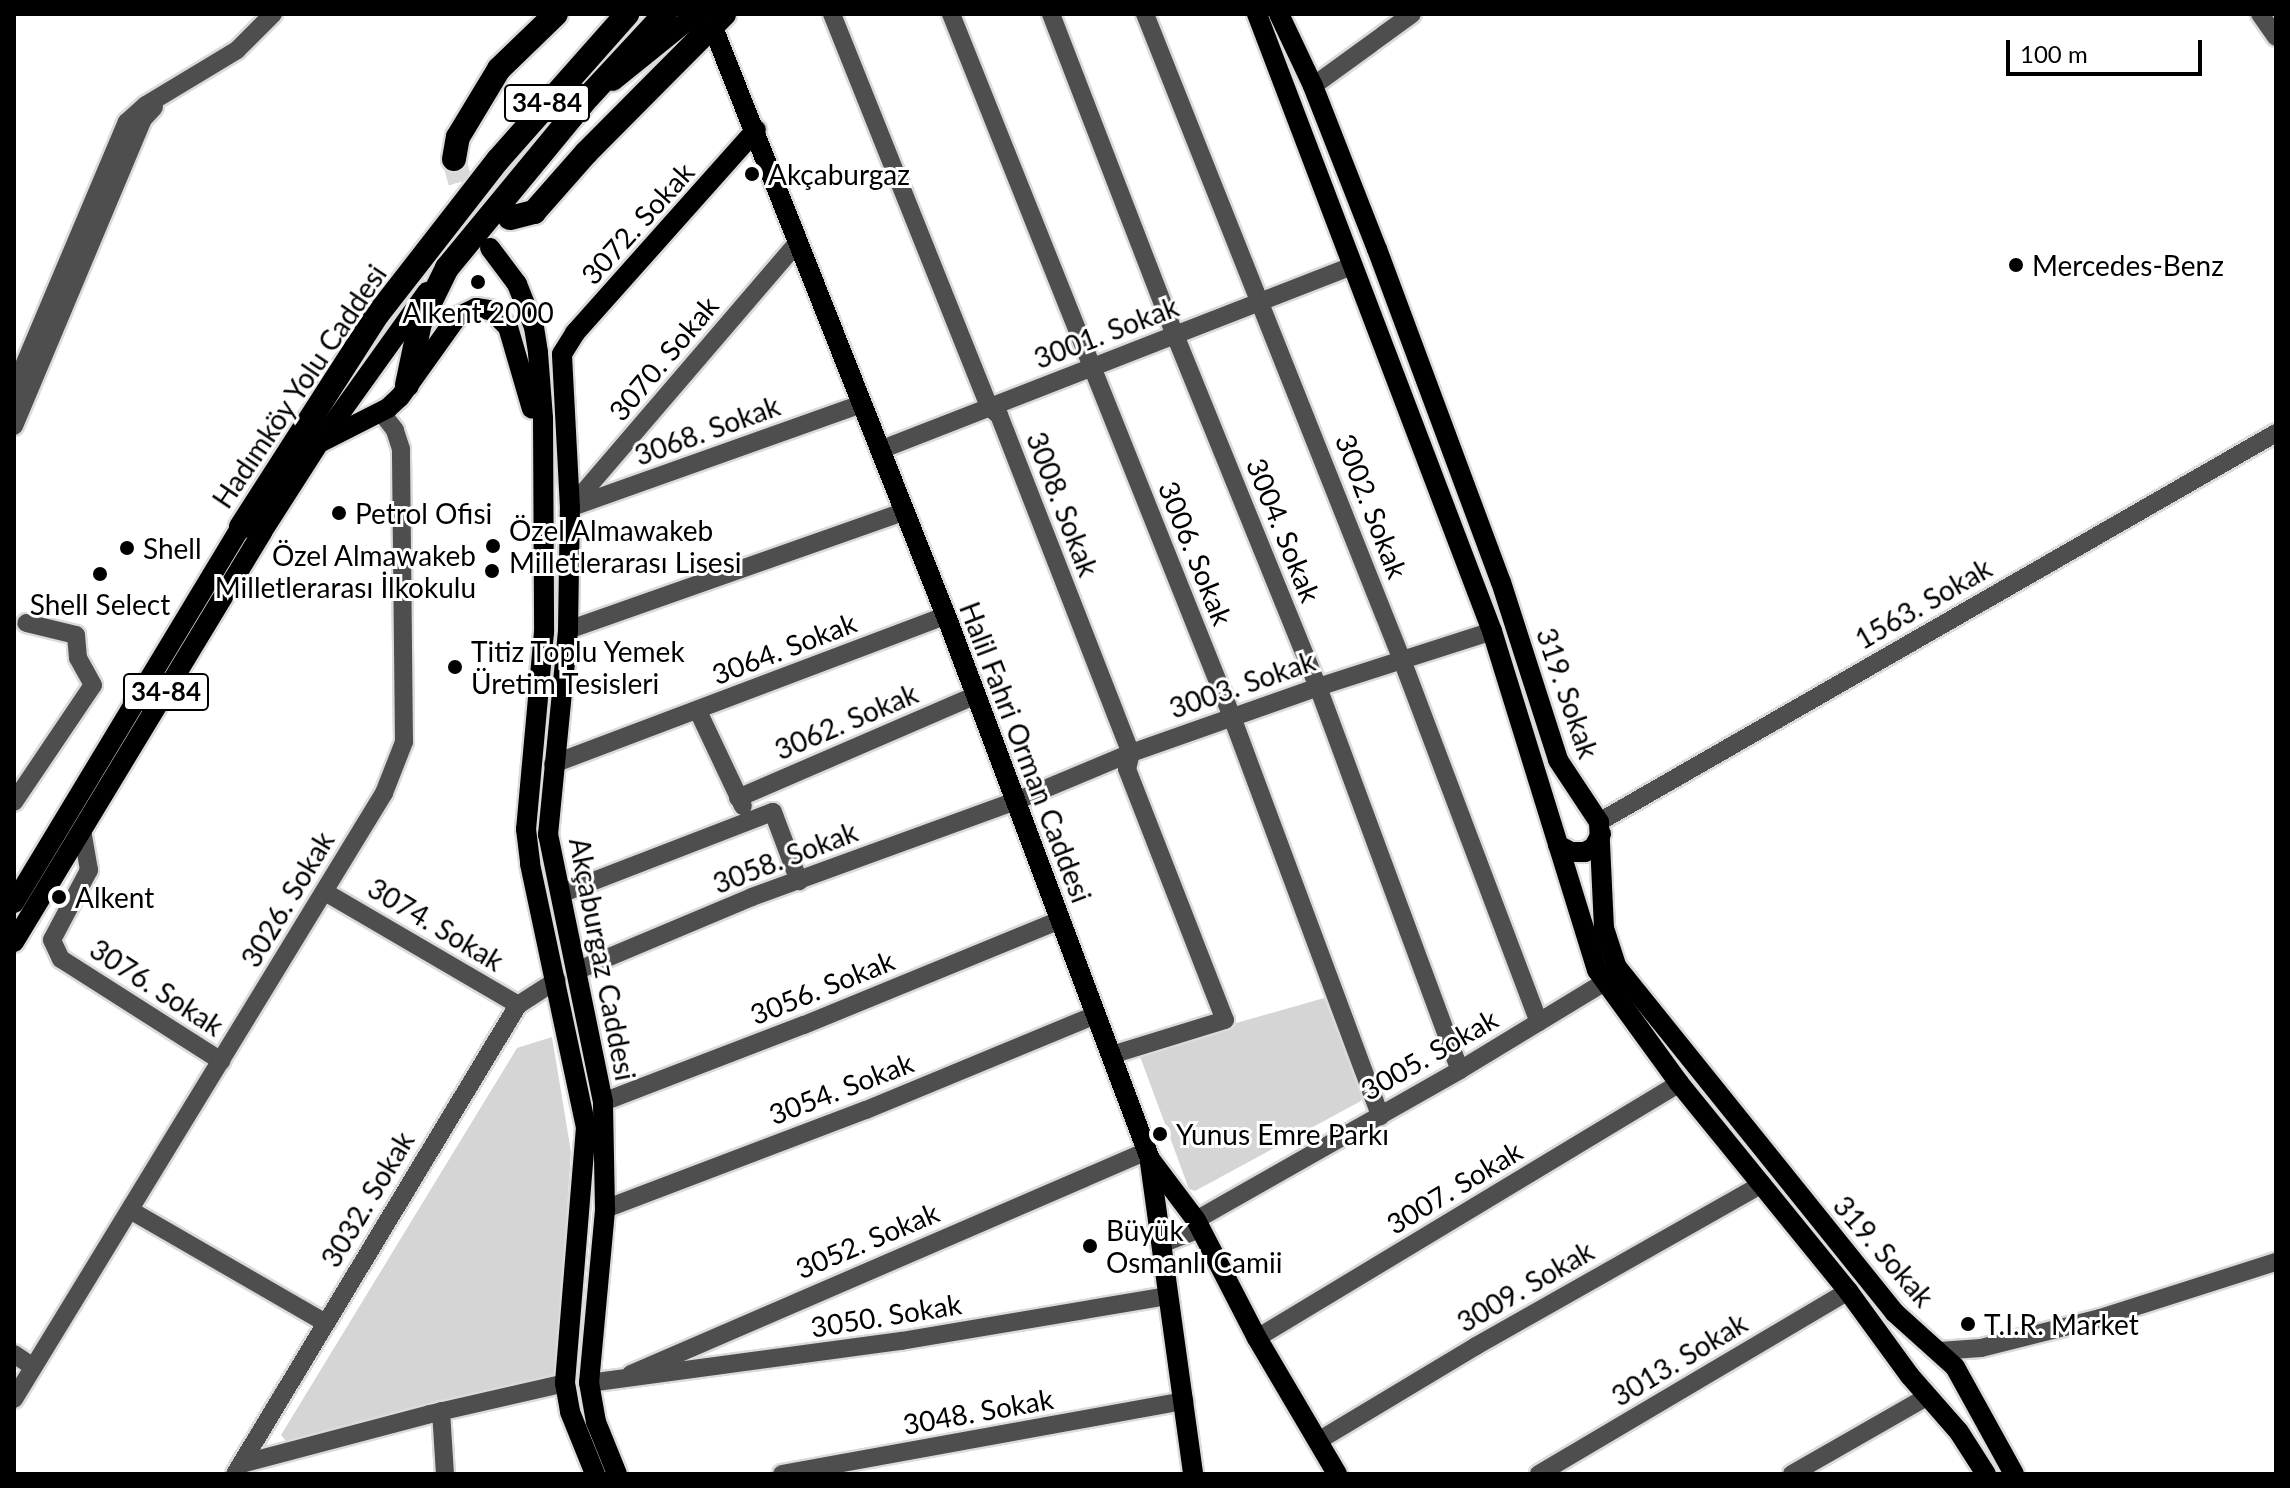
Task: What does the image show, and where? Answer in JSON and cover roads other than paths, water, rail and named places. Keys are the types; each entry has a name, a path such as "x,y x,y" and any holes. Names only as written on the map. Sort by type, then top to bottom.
{"highway":[{"path":"454,159 463,127 499,69 556,14"},
{"name":"Hadımköy Yolu Caddesi","path":"241,527 378,314 498,160 627,14"},
{"name":"34-84","path":"447,268 503,213 589,96 665,14"},
{"path":"503,213 534,212 711,18"},
{"path":"407,385 420,323 447,268"}],"main road":[{"name":"319. Sokak","path":"1257,14 1492,631 1597,970 1679,1083 1848,1291 1910,1376 1959,1432 1986,1474"},
{"name":"319. Sokak","path":"1279,14 1313,86 1501,582 1558,760 1600,828 1604,928 1616,966 1894,1312 1939,1351 1962,1377 2014,1474"},
{"path":"589,96 711,18"},
{"name":"Halil Fahri Orman Caddesi","path":"711,18 976,695 1148,1155 1198,1224 1257,1338 1337,1474"},
{"name":"3072. Sokak","path":"562,354 575,333 756,130"},
{"path":"490,248 517,284 534,327 543,418 543,472"},
{"name":"Hadımköy Yolu Caddesi","path":"14,942 319,443 447,268"},
{"path":"319,443 381,412 400,397 457,317 476,308 491,310 508,327 519,358 543,472"},
{"name":"Akçaburgaz Caddesi","path":"562,354 570,508 568,630 548,835 560,894 566,975 586,1127 565,1383 570,1412 595,1474"},
{"name":"Akçaburgaz Caddesi","path":"543,472 544,632 526,829 530,864 603,1102 605,1209 589,1383 596,1422 617,1474"},
{"name":"Hadımköy Yolu Caddesi","path":"14,903 241,527"},
{"path":"544,632 568,630"},
{"path":"1549,818 1560,805 1585,801"},
{"path":"1558,845 1571,852 1585,852 1594,847 1600,828"},
{"path":"1148,1155 1193,1474"},
{"path":"1910,1376 1916,1359 1939,1351"},
{"path":"1928,1396 1950,1391 1962,1377"}],"street":[{"path":"14,389 127,122 146,105 237,50 273,14"},
{"name":"3008. Sokak","path":"832,14 989,407 999,415 1131,753 1127,769 1225,1020 1111,1055"},
{"name":"3006. Sokak","path":"951,14 1232,717 1380,1116"},
{"name":"3004. Sokak","path":"1051,14 1175,335 1318,687 1460,1070"},
{"name":"3002. Sokak","path":"1145,14 1402,660 1539,1022"},
{"path":"1313,86 1412,14"},
{"path":"2260,14 2276,37"},
{"path":"14,426 143,119 163,96"},
{"name":"3070. Sokak","path":"570,508 798,242"},
{"name":"3001. Sokak","path":"880,450 1352,266"},
{"name":"3068. Sokak","path":"570,508 862,404"},
{"name":"3026. Sokak","path":"14,1399 384,793 404,742 401,449 395,430 381,412"},
{"name":"1563. Sokak","path":"1600,828 2276,433"},
{"path":"568,630 904,512"},
{"name":"3064. Sokak","path":"553,764 945,616"},
{"path":"14,802 93,685 78,658 76,635 26,623"},
{"name":"3003. Sokak","path":"1016,801 1131,753 1318,687 1492,631"},
{"name":"3062. Sokak","path":"738,798 976,695"},
{"path":"698,711 750,822"},
{"name":"3058. Sokak","path":"566,975 799,881 1016,801"},
{"path":"560,894 773,812 799,881"},
{"name":"3076. Sokak","path":"82,830 89,870 52,940 61,959 221,1061"},
{"name":"3074. Sokak","path":"325,892 518,1005"},
{"name":"3056. Sokak","path":"603,1102 804,1025 1060,920"},
{"name":"3032. Sokak","path":"238,1469 518,1005 566,975"},
{"name":"3005. Sokak","path":"1161,1244 1605,982"},
{"name":"3054. Sokak","path":"605,1209 866,1110 1095,1015"},
{"name":"3007. Sokak","path":"1257,1338 1679,1083"},
{"name":"3052. Sokak","path":"611,1383 1148,1155"},
{"name":"3009. Sokak","path":"1318,1441 1476,1346 1762,1184"},
{"path":"130,1210 324,1322"},
{"path":"1939,1351 1981,1348 2100,1318 2276,1262"},
{"name":"3013. Sokak","path":"1539,1474 1848,1291"},
{"name":"3050. Sokak","path":"589,1383 611,1383 901,1341 1168,1296"},
{"path":"1962,1377 1981,1348"},
{"path":"14,1354 33,1367"},
{"name":"3032. Sokak","path":"238,1469 441,1411 565,1383"},
{"path":"1792,1474 1928,1396"},
{"name":"3048. Sokak","path":"782,1474 1184,1401"},
{"path":"441,1411 445,1474"}],"tunnel":[{"path":"454,159 463,193 481,207 510,218"}],"place":[{"name":"Akçaburgaz","path":"752,174"},
{"name":"Mercedes-Benz","path":"2016,265"},
{"name":"Alkent 2000","path":"478,282"},
{"name":"Petrol Ofisi","path":"339,513"},
{"name":"Özel Almawakeb Milletlerarası Lisesi","path":"493,546"},
{"name":"Shell","path":"127,548"},
{"name":"Özel Almawakeb Milletlerarası İlkokulu","path":"492,571"},
{"name":"Shell Select","path":"100,574"},
{"name":"Titiz Toplu Yemek Üretim Tesisleri","path":"455,667"},
{"name":"Alkent","path":"59,897"},
{"name":"Yunus Emre Parkı","path":"1160,1134"},
{"name":"Büyük Osmanlı Camii","path":"1090,1246"},
{"name":"T.I.R. Market","path":"1968,1324"}]}
